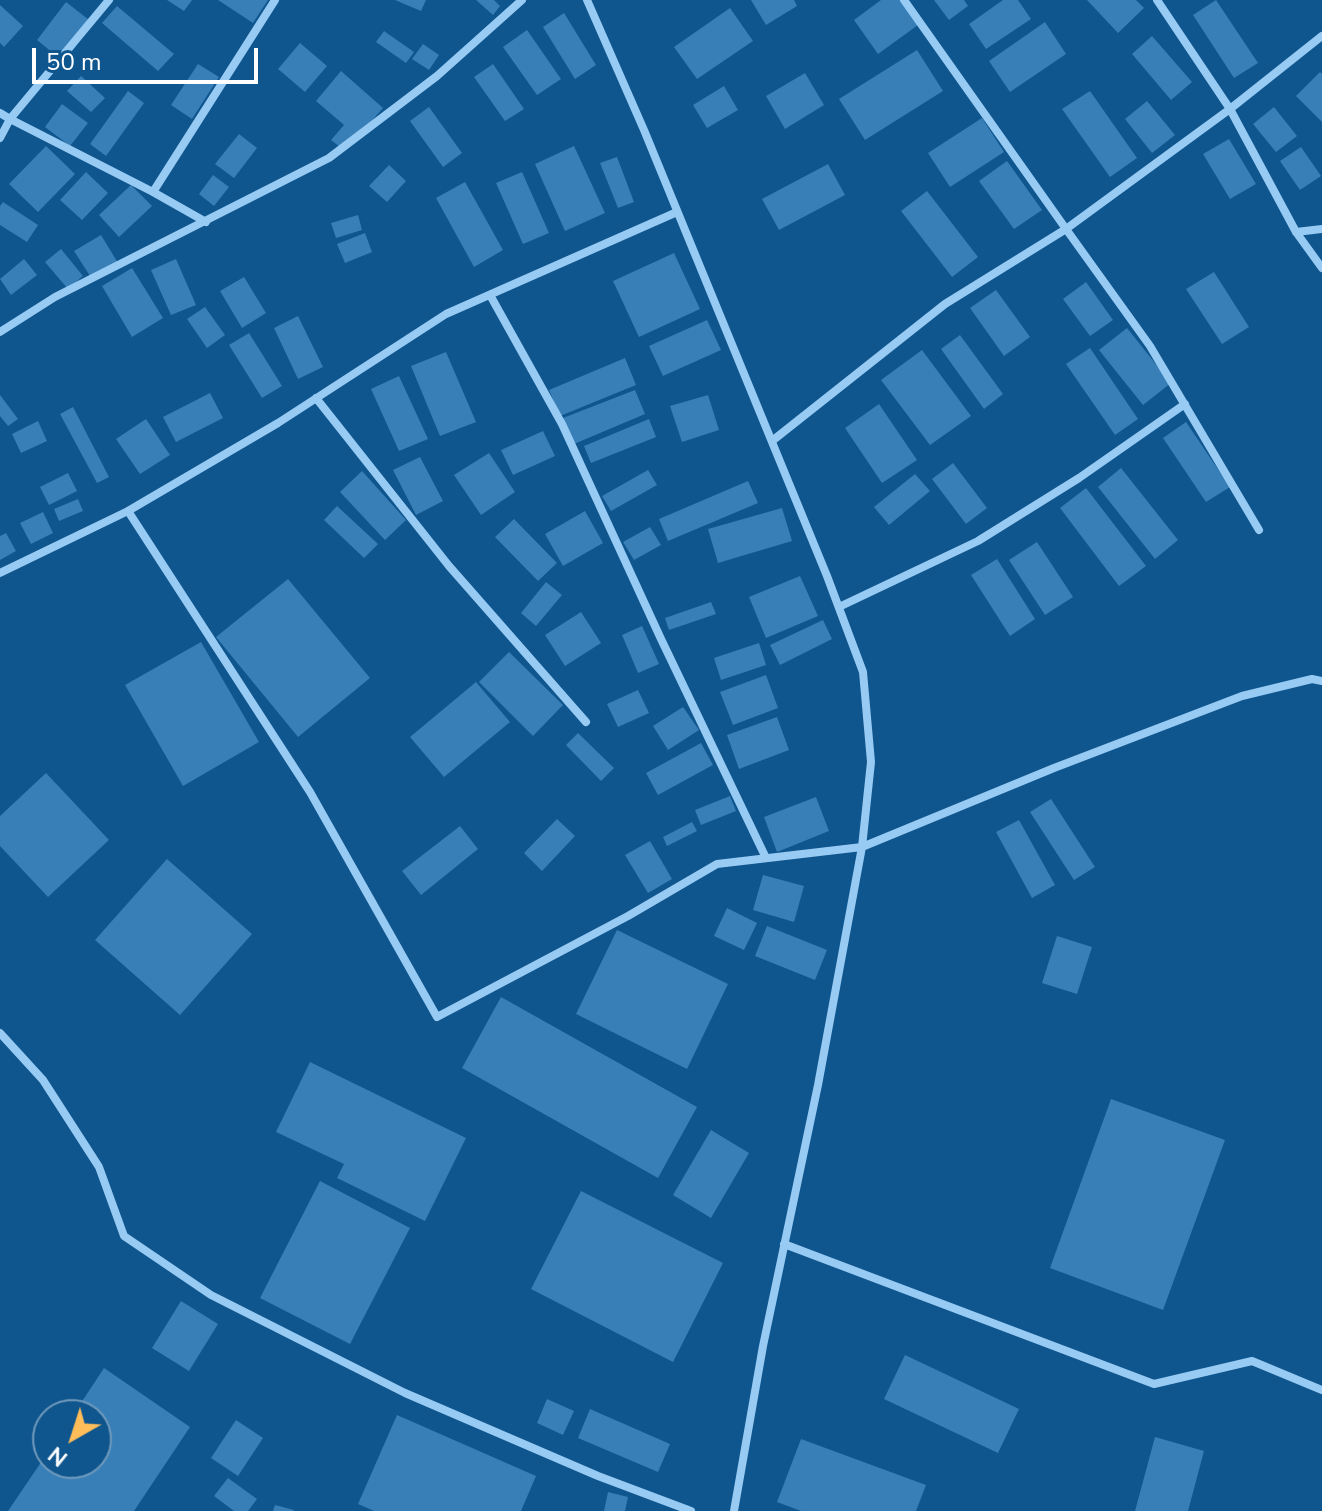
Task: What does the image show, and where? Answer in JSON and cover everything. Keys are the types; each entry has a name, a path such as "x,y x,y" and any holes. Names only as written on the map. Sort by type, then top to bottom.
{"street":[{"path":"0,138 10,119 109,0"},
{"path":"153,192 275,0"},
{"path":"0,332 55,297 329,158 437,76 522,0"},
{"path":"587,0 772,441 863,672 871,762 862,847 818,1085 763,1346 734,1511"},
{"path":"904,0 1150,346 1259,530"},
{"path":"1157,0 1230,109 1296,232 1322,268"},
{"path":"772,441 945,304 1066,229 1230,109 1322,36"},
{"path":"0,113 206,222"},
{"path":"0,573 128,511 278,423 446,314 677,212"},
{"path":"1296,232 1322,229"},
{"path":"490,295 562,424 766,858"},
{"path":"316,398 449,566 586,722"},
{"path":"839,607 978,541 1079,478 1185,404"},
{"path":"128,511 310,792 437,1017 628,916 717,864 862,847 1054,768 1242,696 1312,679 1322,681"},
{"path":"0,1033 43,1080 99,1167 124,1236 211,1295 405,1393 598,1476 691,1511"},
{"path":"784,1244 1154,1384 1252,1361 1322,1390"}],"building":[{"path":"167,0 192,0 184,11"},
{"path":"218,0 268,0 253,23"},
{"path":"395,0 426,0 421,11"},
{"path":"476,0 494,0 500,6 493,15"},
{"path":"751,0 794,0 797,6 766,25"},
{"path":"881,0 900,0 918,25 878,54 854,20"},
{"path":"934,0 964,0 968,6 949,20"},
{"path":"1003,0 1018,0 1031,19 986,49 969,24"},
{"path":"1087,0 1136,0 1144,8 1118,33"},
{"path":"1216,0 1258,63 1234,78 1193,15"},
{"path":"66,2 93,23 64,62 37,40"},
{"path":"0,5 23,26 4,47 0,43"},
{"path":"117,6 174,54 158,71 102,23"},
{"path":"730,8 753,41 697,79 674,47"},
{"path":"564,13 596,65 575,79 543,27"},
{"path":"1045,22 1066,54 1010,92 989,61"},
{"path":"527,30 561,79 537,95 503,47"},
{"path":"384,31 414,52 406,63 376,42"},
{"path":"1152,36 1192,82 1171,100 1132,54"},
{"path":"300,43 327,66 305,92 278,69"},
{"path":"423,44 439,55 429,70 412,59"},
{"path":"917,50 943,91 865,140 839,99"},
{"path":"198,64 219,77 192,119 171,105"},
{"path":"493,64 524,109 505,121 474,77"},
{"path":"341,71 383,108 345,151 331,140 344,125 316,101"},
{"path":"1320,72 1322,74 1322,122 1296,96"},
{"path":"805,73 824,105 785,129 766,96"},
{"path":"81,76 105,98 91,112 67,91"},
{"path":"724,86 738,110 707,128 693,105"},
{"path":"128,91 144,103 106,156 90,144"},
{"path":"1090,91 1137,158 1110,177 1062,109"},
{"path":"1147,101 1175,135 1152,153 1125,119"},
{"path":"62,104 88,123 70,146 45,127"},
{"path":"429,107 462,153 443,167 410,121"},
{"path":"1274,107 1297,136 1276,152 1253,124"},
{"path":"982,118 1004,152 950,187 928,153"},
{"path":"239,134 257,148 234,178 215,164"},
{"path":"1229,139 1256,184 1230,199 1203,154"},
{"path":"46,146 75,174 38,212 9,184"},
{"path":"574,146 605,213 565,231 535,164"},
{"path":"1301,147 1321,176 1300,190 1280,161"},
{"path":"617,157 634,202 618,208 600,163"},
{"path":"1007,161 1042,210 1014,229 979,181"},
{"path":"828,164 845,195 779,230 762,199"},
{"path":"389,165 406,181 387,202 369,186"},
{"path":"86,172 108,193 82,220 60,200"},
{"path":"522,172 549,233 523,244 496,183"},
{"path":"213,175 229,187 214,206 199,194"},
{"path":"465,182 503,250 474,267 436,198"},
{"path":"131,185 152,206 119,237 99,215"},
{"path":"927,191 978,257 952,277 901,211"},
{"path":"3,202 38,225 27,242 0,225 0,206"},
{"path":"358,215 362,230 336,238 331,223"},
{"path":"365,233 372,252 345,263 337,244"},
{"path":"101,235 118,263 92,279 74,251"},
{"path":"61,249 83,276 68,289 45,262"},
{"path":"674,253 700,309 639,337 613,281"},
{"path":"24,259 37,275 11,295 0,279"},
{"path":"176,259 196,305 171,315 151,270"},
{"path":"132,268 163,318 132,337 102,286"},
{"path":"1214,272 1249,327 1222,344 1186,289"},
{"path":"244,277 266,313 242,328 220,291"},
{"path":"1086,282 1113,320 1090,336 1063,299"},
{"path":"996,290 1030,337 1004,356 970,308"},
{"path":"205,307 225,335 207,348 187,319"},
{"path":"298,316 323,367 298,379 274,328"},
{"path":"707,320 721,350 663,376 649,346"},
{"path":"1127,328 1171,383 1143,405 1099,350"},
{"path":"249,333 282,386 262,398 229,345"},
{"path":"960,335 1003,394 984,409 941,349"},
{"path":"1090,348 1138,419 1115,435 1066,364"},
{"path":"922,350 971,416 930,445 881,380"},
{"path":"446,352 476,422 440,436 411,366"},
{"path":"625,358 636,385 560,416 549,390"},
{"path":"399,376 428,439 399,451 371,389"},
{"path":"635,390 645,414 574,444 563,418"},
{"path":"210,393 223,418 176,442 163,417"},
{"path":"0,395 18,419 8,426 0,416"},
{"path":"708,395 719,430 682,442 670,406"},
{"path":"879,404 917,460 882,483 845,428"},
{"path":"73,407 109,477 97,483 60,414"},
{"path":"146,419 170,455 140,474 116,439"},
{"path":"649,419 656,437 591,463 584,446"},
{"path":"38,421 47,441 21,453 12,434"},
{"path":"1186,422 1230,487 1206,502 1163,438"},
{"path":"543,431 555,456 513,475 501,450"},
{"path":"489,453 515,492 481,515 454,475"},
{"path":"420,457 443,501 416,515 393,470"},
{"path":"953,463 987,508 966,524 932,479"},
{"path":"1121,468 1178,540 1155,559 1098,487"},
{"path":"648,470 657,485 611,511 602,496"},
{"path":"362,471 406,520 385,540 340,492"},
{"path":"68,473 77,491 49,505 40,487"},
{"path":"915,474 930,491 889,525 874,507"},
{"path":"748,481 758,503 668,541 659,519"},
{"path":"1086,488 1146,566 1119,586 1060,508"},
{"path":"78,499 83,511 59,521 54,509"},
{"path":"337,506 378,544 364,558 324,520"},
{"path":"782,508 792,541 718,563 708,529"},
{"path":"585,511 603,543 563,566 545,534"},
{"path":"43,512 53,533 31,544 20,523"},
{"path":"514,519 557,563 538,581 495,537"},
{"path":"650,527 661,545 634,560 623,542"},
{"path":"6,533 16,551 0,560 0,536"},
{"path":"1037,542 1073,597 1045,615 1009,560"},
{"path":"997,559 1035,619 1010,636 971,575"},
{"path":"800,576 818,616 766,638 749,597"},
{"path":"288,579 370,678 298,737 216,637"},
{"path":"546,582 562,595 536,626 521,613"},
{"path":"711,602 716,614 669,630 665,618"},
{"path":"581,612 601,643 565,666 545,635"},
{"path":"823,620 832,639 780,665 770,645"},
{"path":"642,626 659,664 638,673 622,635"},
{"path":"201,642 259,742 183,786 125,685"},
{"path":"759,643 766,665 721,680 714,658"},
{"path":"509,652 563,705 533,736 479,682"},
{"path":"766,675 778,708 733,725 720,692"},
{"path":"476,682 510,722 444,777 410,737"},
{"path":"638,690 649,713 618,727 607,704"},
{"path":"683,707 699,730 668,750 653,726"},
{"path":"777,717 789,750 739,769 727,735"},
{"path":"578,733 614,768 601,781 566,745"},
{"path":"701,743 713,765 658,795 646,773"},
{"path":"46,773 109,840 48,897 0,846 0,816"},
{"path":"730,796 736,811 701,825 695,810"},
{"path":"816,797 829,831 777,852 764,817"},
{"path":"1051,799 1095,867 1074,880 1030,812"},
{"path":"557,819 575,836 542,871 524,853"},
{"path":"1019,820 1055,885 1032,898 996,832"},
{"path":"692,822 697,831 667,846 663,837"},
{"path":"460,826 478,849 421,895 402,871"},
{"path":"650,841 672,879 648,893 625,855"},
{"path":"167,859 252,934 180,1015 95,940"},
{"path":"763,875 804,886 794,922 753,910"},
{"path":"727,908 757,923 744,950 714,936"},
{"path":"767,926 827,950 815,980 755,956"},
{"path":"617,930 728,984 687,1069 576,1014"},
{"path":"1057,936 1092,947 1077,994 1042,983"},
{"path":"501,997 697,1107 658,1178 462,1068"},
{"path":"310,1062 466,1138 425,1221 337,1178 344,1164 276,1132"},
{"path":"1111,1099 1225,1140 1163,1310 1050,1268"},
{"path":"711,1130 749,1153 711,1218 673,1195"},
{"path":"320,1181 410,1228 350,1344 260,1298"},
{"path":"581,1191 723,1263 673,1362 531,1289"},
{"path":"181,1301 218,1324 189,1371 152,1348"},
{"path":"905,1355 1019,1409 998,1453 884,1399"},
{"path":"104,1368 190,1427 134,1511 8,1511 32,1476 32,1479 112,1479 112,1399 84,1399"},
{"path":"547,1399 574,1411 563,1435 537,1423"},
{"path":"590,1409 670,1444 658,1472 578,1438"},
{"path":"397,1415 536,1476 521,1511 374,1511 358,1504"},
{"path":"236,1420 263,1438 238,1476 211,1458"},
{"path":"1155,1437 1204,1451 1188,1511 1135,1511"},
{"path":"801,1439 926,1485 916,1511 801,1511 777,1502"},
{"path":"228,1478 257,1499 248,1511 234,1511 214,1496"},
{"path":"608,1492 628,1497 625,1511 604,1511"},
{"path":"275,1505 294,1510 273,1511"}]}
